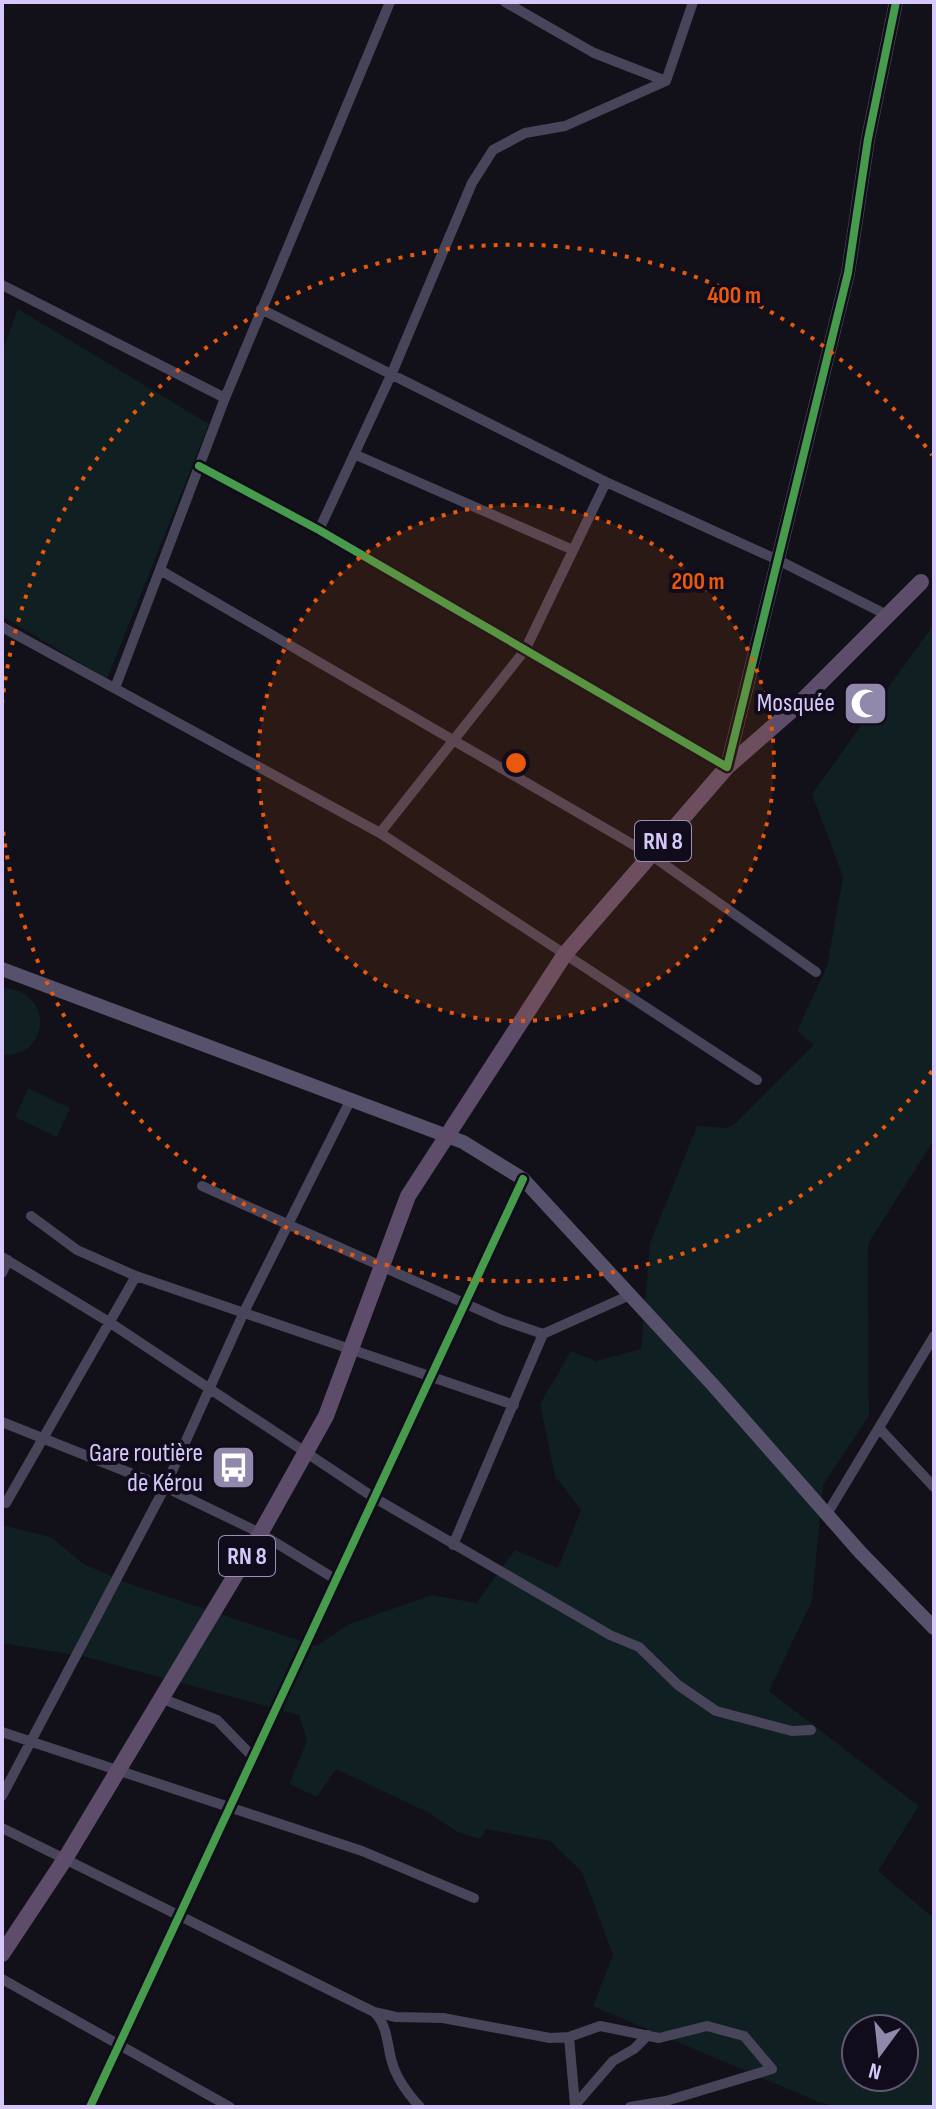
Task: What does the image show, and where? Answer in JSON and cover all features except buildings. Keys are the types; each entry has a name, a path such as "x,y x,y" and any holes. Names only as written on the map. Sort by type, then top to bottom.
{"main road":[{"name":"RN 8","path":"2,1954 65,1859 260,1534 326,1416 408,1196 565,954 727,767 799,704 887,615 927,581"}],"street":[{"path":"115,688 225,398 390,2"},
{"path":"505,2 594,53 666,81"},
{"path":"319,530 392,373 472,183 493,150 525,133 565,126 666,81 693,2"},
{"path":"199,466 319,530 727,767 848,273 893,4"},
{"path":"2,285 225,398"},
{"path":"261,309 606,482 778,560 887,615"},
{"path":"354,454 573,550"},
{"path":"380,833 525,650 606,482"},
{"path":"160,570 651,855 816,972"},
{"path":"2,627 380,833 757,1080"},
{"path":"2,969 463,1142 523,1179 934,1628"},
{"path":"2,1796 165,1487 244,1312 350,1101"},
{"path":"90,2107 523,1179"},
{"path":"202,1186 464,1303 543,1334"},
{"path":"31,1216 77,1250 136,1276 514,1405"},
{"path":"2,1273 5,1258 109,1322 373,1497 610,1635 639,1647 678,1685 716,1711 792,1731 811,1730"},
{"path":"6,1503 136,1276"},
{"path":"453,1545 543,1334 630,1295"},
{"path":"827,1514 934,1336"},
{"path":"2,1422 165,1487 260,1534 335,1579"},
{"path":"879,1428 934,1487"},
{"path":"163,1699 217,1720 252,1756"},
{"path":"2,1732 362,1851 474,1898"},
{"path":"2,1828 374,2012 396,2017 443,2018 550,2038 569,2037 600,2026 648,2035 674,2036 707,2026 744,2036 772,2069 666,2101 630,2107"},
{"path":"2,1979 230,2107"},
{"path":"374,2012 385,2028 393,2066 406,2091 420,2107"},
{"path":"575,2106 613,2061 634,2049 648,2035"},
{"path":"569,2037 575,2106"}],"shaded area":[{"path":"18,309 209,424 107,679 2,616 2,351"},
{"path":"934,624 934,1140 868,1244 869,1416 823,1485 812,1601 769,1691 919,1806 878,1871 934,1918 934,2107 840,2107 821,2103 593,2006 613,1955 582,1872 550,1841 486,1829 480,1839 457,1832 429,1813 336,1769 317,1797 289,1784 307,1741 299,1715 86,1657 2,1643 2,1525 51,1537 84,1564 130,1584 316,1646 349,1624 432,1595 476,1603 515,1550 558,1568 581,1510 555,1476 540,1404 571,1351 596,1361 641,1349 650,1243 697,1126 727,1128 735,1124 814,1045 797,1031 827,966 843,877 812,794"},
{"path":"2,988 19,991 31,999 38,1010 40,1023 38,1035 30,1046 18,1053 2,1055"},
{"path":"28,1088 70,1108 57,1137 15,1117"}],"cycle path":[{"path":"199,466 319,530 727,767 848,273 868,139 896,2"},
{"path":"90,2107 523,1179"}],"place":[{"name":"Mosquée","path":"866,703"},
{"name":"Gare routière de Kérou","path":"234,1468"}]}
